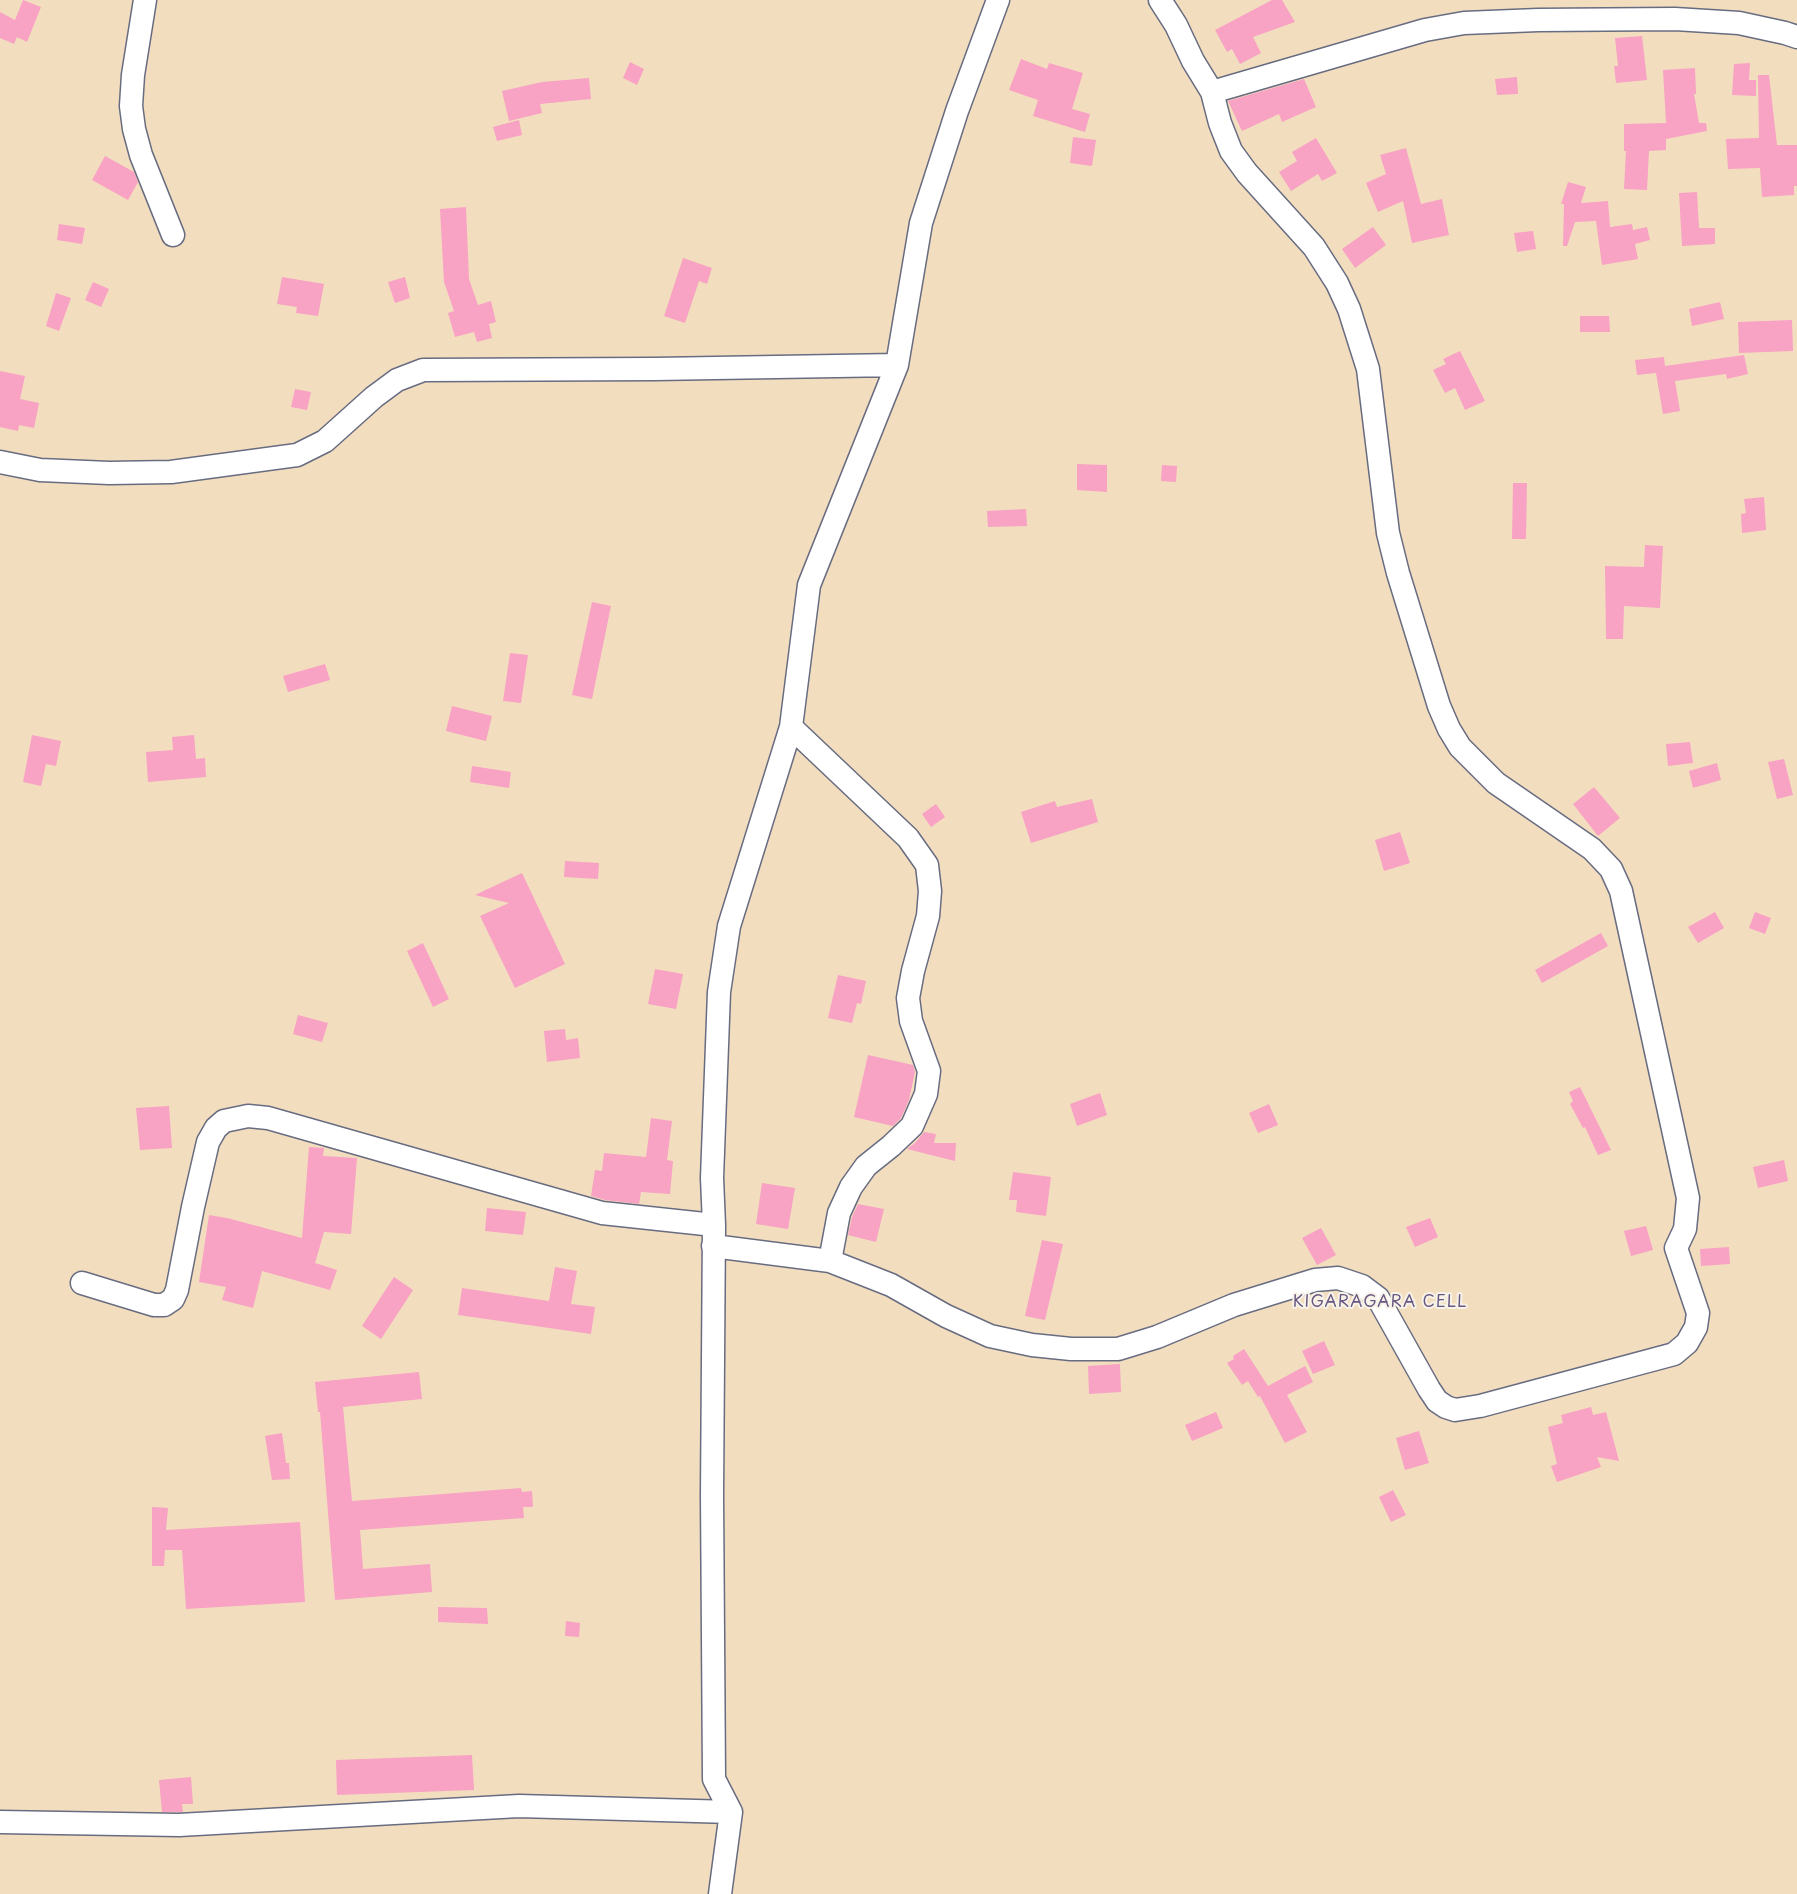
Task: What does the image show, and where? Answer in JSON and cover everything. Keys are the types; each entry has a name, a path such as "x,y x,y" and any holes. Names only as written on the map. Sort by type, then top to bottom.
{"street":[{"path":"145,0 133,76 131,106 134,129 141,155 173,235"},
{"path":"720,1894 731,1812 714,1779 712,1178 719,992 729,926 791,727 808,585 897,365 921,223 957,111 998,0"},
{"path":"82,1283 154,1305 164,1305 173,1299 177,1290 208,1142 216,1128 224,1121 248,1116 268,1118 602,1213 830,1261 890,1285 946,1316 990,1336 1032,1345 1071,1349 1118,1349 1157,1337 1234,1305 1316,1280 1338,1278 1362,1286 1378,1298 1437,1401 1446,1408 1455,1410 1473,1408 1674,1354 1687,1343 1696,1327 1698,1313 1676,1248 1685,1229 1688,1198 1621,891 1611,869 1592,849 1496,783 1460,747 1448,729 1439,706 1398,573 1388,533 1368,369 1349,309 1337,283 1314,247 1247,173 1232,151 1220,123 1212,92 1193,61 1176,25 1160,0"},
{"path":"1212,92 1425,30 1464,23 1538,20 1675,19 1739,24 1797,37"},
{"path":"0,462 40,470 109,473 171,472 297,455 325,441 374,397 397,380 423,370 897,365"},
{"path":"791,727 908,838 927,865 930,891 928,916 913,971 908,998 911,1021 929,1071 926,1094 912,1126 892,1146 866,1166 851,1187 839,1213 830,1261"},
{"path":"0,1822 179,1825 519,1806 731,1812"}],"building":[{"path":"23,0 41,7 27,42 17,37 14,44 0,38 0,12 15,20"},
{"path":"1272,0 1282,0 1295,22 1253,37 1261,53 1240,64 1232,49 1227,52 1215,30"},
{"path":"1642,36 1647,80 1616,83 1614,66 1618,66 1615,38"},
{"path":"1021,59 1047,69 1049,63 1083,73 1072,109 1090,114 1085,132 1033,116 1038,100 1009,90"},
{"path":"630,62 644,69 637,85 623,78"},
{"path":"1750,63 1749,80 1756,80 1756,96 1732,95 1734,64"},
{"path":"1695,68 1696,94 1694,94 1699,123 1706,123 1707,131 1666,139 1666,150 1649,151 1647,190 1624,189 1626,151 1624,151 1624,124 1666,123 1663,70"},
{"path":"1758,75 1769,75 1777,145 1797,145 1797,186 1794,186 1794,195 1762,197 1760,168 1728,169 1726,139 1759,138"},
{"path":"1517,77 1518,94 1497,95 1495,79"},
{"path":"589,78 591,99 540,104 542,113 509,121 502,91 542,82"},
{"path":"1304,79 1316,107 1282,122 1279,114 1242,131 1228,101"},
{"path":"519,120 522,135 497,141 493,127"},
{"path":"1073,137 1096,140 1092,166 1070,163"},
{"path":"1316,138 1337,173 1322,181 1318,174 1291,191 1279,172 1297,161 1292,152"},
{"path":"1406,148 1421,204 1442,199 1449,235 1412,243 1403,201 1378,212 1366,183 1386,174 1380,155"},
{"path":"105,156 134,172 138,182 128,200 92,180"},
{"path":"1568,182 1586,187 1581,203 1608,201 1610,227 1632,224 1633,230 1647,227 1650,240 1635,244 1638,259 1602,265 1596,221 1575,222 1567,246 1563,246 1564,204 1561,204"},
{"path":"1697,192 1699,228 1715,228 1715,244 1682,246 1679,193"},
{"path":"466,207 469,279 478,305 491,301 496,322 489,324 492,338 477,342 474,332 455,337 448,313 454,311 444,282 440,209"},
{"path":"59,224 85,228 82,244 57,240"},
{"path":"1373,227 1386,245 1355,268 1342,249"},
{"path":"1533,231 1536,249 1517,252 1514,233"},
{"path":"683,258 712,268 707,284 699,281 685,323 664,316"},
{"path":"282,277 324,284 318,316 296,313 297,307 277,304"},
{"path":"405,277 410,298 395,303 388,282"},
{"path":"93,282 109,289 101,307 85,300"},
{"path":"56,293 71,298 59,331 46,326"},
{"path":"1720,302 1724,319 1692,326 1689,309"},
{"path":"1580,316 1609,316 1610,332 1580,332"},
{"path":"1792,320 1793,351 1739,353 1738,322"},
{"path":"1460,351 1485,401 1465,410 1455,388 1445,393 1433,370 1446,364 1443,359"},
{"path":"1744,355 1748,374 1727,379 1726,374 1675,381 1680,411 1663,414 1656,373 1637,375 1635,360 1664,357 1665,366"},
{"path":"0,371 25,376 20,399 39,403 34,428 19,425 18,431 0,427"},
{"path":"295,389 311,392 307,410 291,407"},
{"path":"1077,464 1107,465 1107,492 1077,490"},
{"path":"1162,465 1177,466 1176,482 1161,481"},
{"path":"1513,483 1527,483 1526,539 1512,539"},
{"path":"1764,497 1766,530 1742,533 1741,514 1746,513 1744,499"},
{"path":"1026,509 1027,526 988,527 987,511"},
{"path":"1645,545 1663,546 1660,608 1624,606 1623,639 1606,639 1605,566 1644,567"},
{"path":"592,602 611,606 592,699 572,695"},
{"path":"510,653 528,655 521,703 503,701"},
{"path":"325,664 330,680 288,692 283,676"},
{"path":"452,706 492,716 486,741 446,731"},
{"path":"32,735 61,741 56,766 46,764 41,786 23,782"},
{"path":"194,735 196,759 205,758 206,777 148,782 146,752 173,750 172,737"},
{"path":"1690,742 1693,763 1668,766 1666,744"},
{"path":"1784,759 1793,795 1777,799 1768,762"},
{"path":"1717,763 1721,780 1693,788 1689,771"},
{"path":"472,766 511,772 509,788 470,782"},
{"path":"1594,787 1620,818 1598,836 1573,804"},
{"path":"1092,799 1098,822 1031,843 1021,812 1055,801 1057,807"},
{"path":"936,804 945,817 931,827 922,814"},
{"path":"1400,832 1410,863 1384,871 1375,840"},
{"path":"565,861 599,863 598,879 564,877"},
{"path":"522,873 565,964 515,988 480,916 509,903 475,895"},
{"path":"1715,912 1724,928 1698,943 1688,927"},
{"path":"1755,912 1771,918 1765,934 1749,928"},
{"path":"1601,933 1608,946 1542,983 1535,970"},
{"path":"423,943 449,999 433,1007 407,951"},
{"path":"655,969 683,974 676,1009 648,1004"},
{"path":"838,975 866,981 861,1004 857,1003 852,1023 828,1018"},
{"path":"298,1015 328,1023 322,1042 293,1034"},
{"path":"565,1029 566,1040 578,1038 580,1058 547,1062 544,1031"},
{"path":"868,1055 913,1065 915,1072 909,1100 901,1118 893,1126 854,1117"},
{"path":"1580,1087 1611,1150 1598,1155 1585,1127 1583,1128 1570,1104 1573,1101 1569,1092"},
{"path":"1100,1093 1107,1115 1077,1126 1070,1104"},
{"path":"1269,1104 1278,1125 1258,1133 1249,1113"},
{"path":"169,1106 172,1148 140,1150 136,1108"},
{"path":"651,1118 672,1121 667,1160 673,1161 670,1194 641,1192 639,1204 605,1200 591,1196 595,1170 602,1171 604,1153 646,1157"},
{"path":"924,1132 936,1134 934,1143 956,1143 955,1161 907,1149"},
{"path":"309,1147 324,1148 323,1156 357,1158 351,1234 324,1232 315,1263 337,1270 330,1290 262,1271 253,1308 222,1300 226,1287 199,1282 209,1215 302,1238"},
{"path":"1784,1160 1788,1181 1758,1188 1753,1167"},
{"path":"1013,1172 1051,1177 1046,1216 1016,1212 1017,1200 1009,1200"},
{"path":"762,1183 795,1188 788,1229 756,1224"},
{"path":"858,1204 884,1209 876,1242 848,1235 852,1217"},
{"path":"487,1208 526,1212 523,1235 485,1231"},
{"path":"1430,1218 1438,1237 1415,1247 1406,1227"},
{"path":"1646,1226 1653,1250 1631,1256 1624,1231"},
{"path":"1321,1228 1336,1255 1317,1265 1302,1238"},
{"path":"1042,1240 1063,1244 1045,1320 1025,1316"},
{"path":"1729,1247 1730,1264 1701,1266 1700,1249"},
{"path":"555,1267 577,1271 571,1304 595,1307 591,1334 458,1315 462,1288 549,1301"},
{"path":"394,1277 413,1290 381,1339 362,1326"},
{"path":"1324,1341 1335,1365 1313,1374 1302,1351"},
{"path":"1244,1349 1268,1386 1305,1366 1313,1382 1287,1395 1307,1432 1285,1443 1260,1396 1258,1397 1248,1381 1242,1385 1227,1363 1234,1359 1233,1356"},
{"path":"1120,1364 1121,1392 1089,1394 1088,1366"},
{"path":"419,1372 422,1399 343,1407 352,1501 521,1488 522,1492 532,1491 533,1507 523,1507 524,1518 360,1530 363,1569 430,1564 432,1592 335,1600 320,1412 318,1412 315,1382"},
{"path":"1591,1407 1593,1415 1606,1412 1619,1461 1597,1457 1601,1467 1557,1482 1551,1466 1557,1464 1548,1427 1563,1423 1561,1415"},
{"path":"1216,1412 1223,1428 1192,1441 1185,1425"},
{"path":"1419,1431 1429,1463 1405,1470 1396,1438"},
{"path":"282,1433 286,1463 289,1463 290,1479 272,1480 265,1436"},
{"path":"1393,1490 1406,1515 1391,1522 1379,1497"},
{"path":"152,1507 168,1508 166,1530 300,1522 305,1602 186,1609 182,1550 165,1550 164,1566 152,1566"},
{"path":"438,1607 487,1608 488,1624 438,1622"},
{"path":"566,1621 580,1623 579,1637 565,1636"},
{"path":"472,1755 474,1790 337,1795 336,1760"},
{"path":"191,1777 193,1804 182,1804 183,1812 162,1812 159,1780"}],"district":[{"name":"KIGARAGARA CELL","path":"1380,1303"}]}
